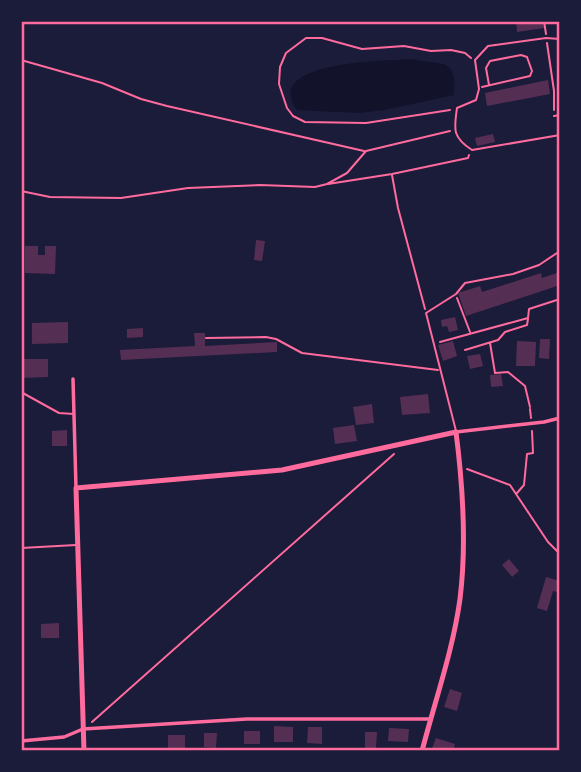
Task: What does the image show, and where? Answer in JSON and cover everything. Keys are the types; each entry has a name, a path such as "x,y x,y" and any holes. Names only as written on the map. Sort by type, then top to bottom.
{"street":[{"path":"73,379 84,751"},
{"path":"76,488 269,472 456,432 560,418"},
{"path":"422,751 460,600 464,534 456,432"},
{"path":"21,741 64,737 83,729 247,719 430,719"}],"lane":[{"path":"560,39 546,38 488,46 475,60 479,89 476,100 457,108 454,129 461,143 472,150 560,135"},
{"path":"554,116 560,115"},
{"path":"456,432 426,313 456,295 465,284 513,275 539,265 560,251"},
{"path":"206,338 265,337 276,339 302,353 439,370"},
{"path":"21,392 59,413 74,414"},
{"path":"21,548 78,545"}],"path":[{"path":"544,21 554,91 554,116"},
{"path":"457,108 442,113 366,123 305,122 293,116 287,108 279,84 280,67 286,53 306,38 323,38 362,49 404,46 431,51 451,50 465,53 475,60"},
{"path":"479,89 530,76 532,71 527,57 521,55 490,61 486,68 489,85"},
{"path":"21,60 102,83 167,106 366,151 454,129"},
{"path":"506,82 508,88"},
{"path":"21,191 50,197 121,198 188,188 260,185 315,187 468,158 472,150"},
{"path":"327,184 346,173 366,151"},
{"path":"392,174 398,208 426,313"},
{"path":"456,295 470,334"},
{"path":"465,350 498,340 505,332 527,325 529,309 560,299"},
{"path":"433,345 528,318"},
{"path":"490,343 495,373 508,372 525,386 530,407"},
{"path":"516,494 524,485 527,454 533,453 532,437"},
{"path":"83,729 380,468 402,443"},
{"path":"460,469 510,485 559,554"}],"shaded area":[{"path":"412,59 450,68 453,73 454,95 359,113 297,110 291,94 297,81 312,72 332,66"}],"building":[{"path":"516,21 543,21 544,28 517,32"},
{"path":"548,80 550,94 487,106 485,93"},
{"path":"493,134 495,142 477,146 475,138"},
{"path":"256,240 265,241 262,261 254,260"},
{"path":"25,246 38,246 38,255 45,255 45,246 56,246 55,274 25,273"},
{"path":"560,272 560,285 466,316 458,293 480,286 482,292 541,273 542,278"},
{"path":"455,317 458,330 449,332 447,326 442,327 441,320"},
{"path":"68,322 68,343 32,344 32,323"},
{"path":"143,328 143,337 127,338 127,329"},
{"path":"194,333 205,333 205,346 277,342 277,352 121,360 120,350 195,346"},
{"path":"540,339 550,339 549,359 539,358"},
{"path":"453,341 457,356 443,361 438,345"},
{"path":"517,341 536,342 535,366 516,366"},
{"path":"480,354 483,366 470,369 467,356"},
{"path":"21,359 48,359 48,377 21,378"},
{"path":"501,374 503,386 491,387 490,375"},
{"path":"428,394 430,413 402,415 400,397"},
{"path":"372,404 374,423 356,425 353,407"},
{"path":"354,425 357,441 335,444 333,428"},
{"path":"67,430 67,446 52,446 52,431"},
{"path":"509,559 519,571 512,577 502,565"},
{"path":"546,577 560,581 560,593 553,591 547,611 537,608"},
{"path":"59,623 59,638 41,638 41,624"},
{"path":"450,689 462,693 457,711 444,707"},
{"path":"274,726 293,727 293,742 274,742"},
{"path":"308,727 322,727 322,744 307,743"},
{"path":"389,728 409,729 408,742 388,741"},
{"path":"244,731 260,731 260,744 244,744"},
{"path":"365,732 377,732 376,748 365,748"},
{"path":"204,733 217,733 216,748 204,747"},
{"path":"168,735 185,735 185,750 168,750"},
{"path":"436,738 455,744 453,751 431,751"}]}
